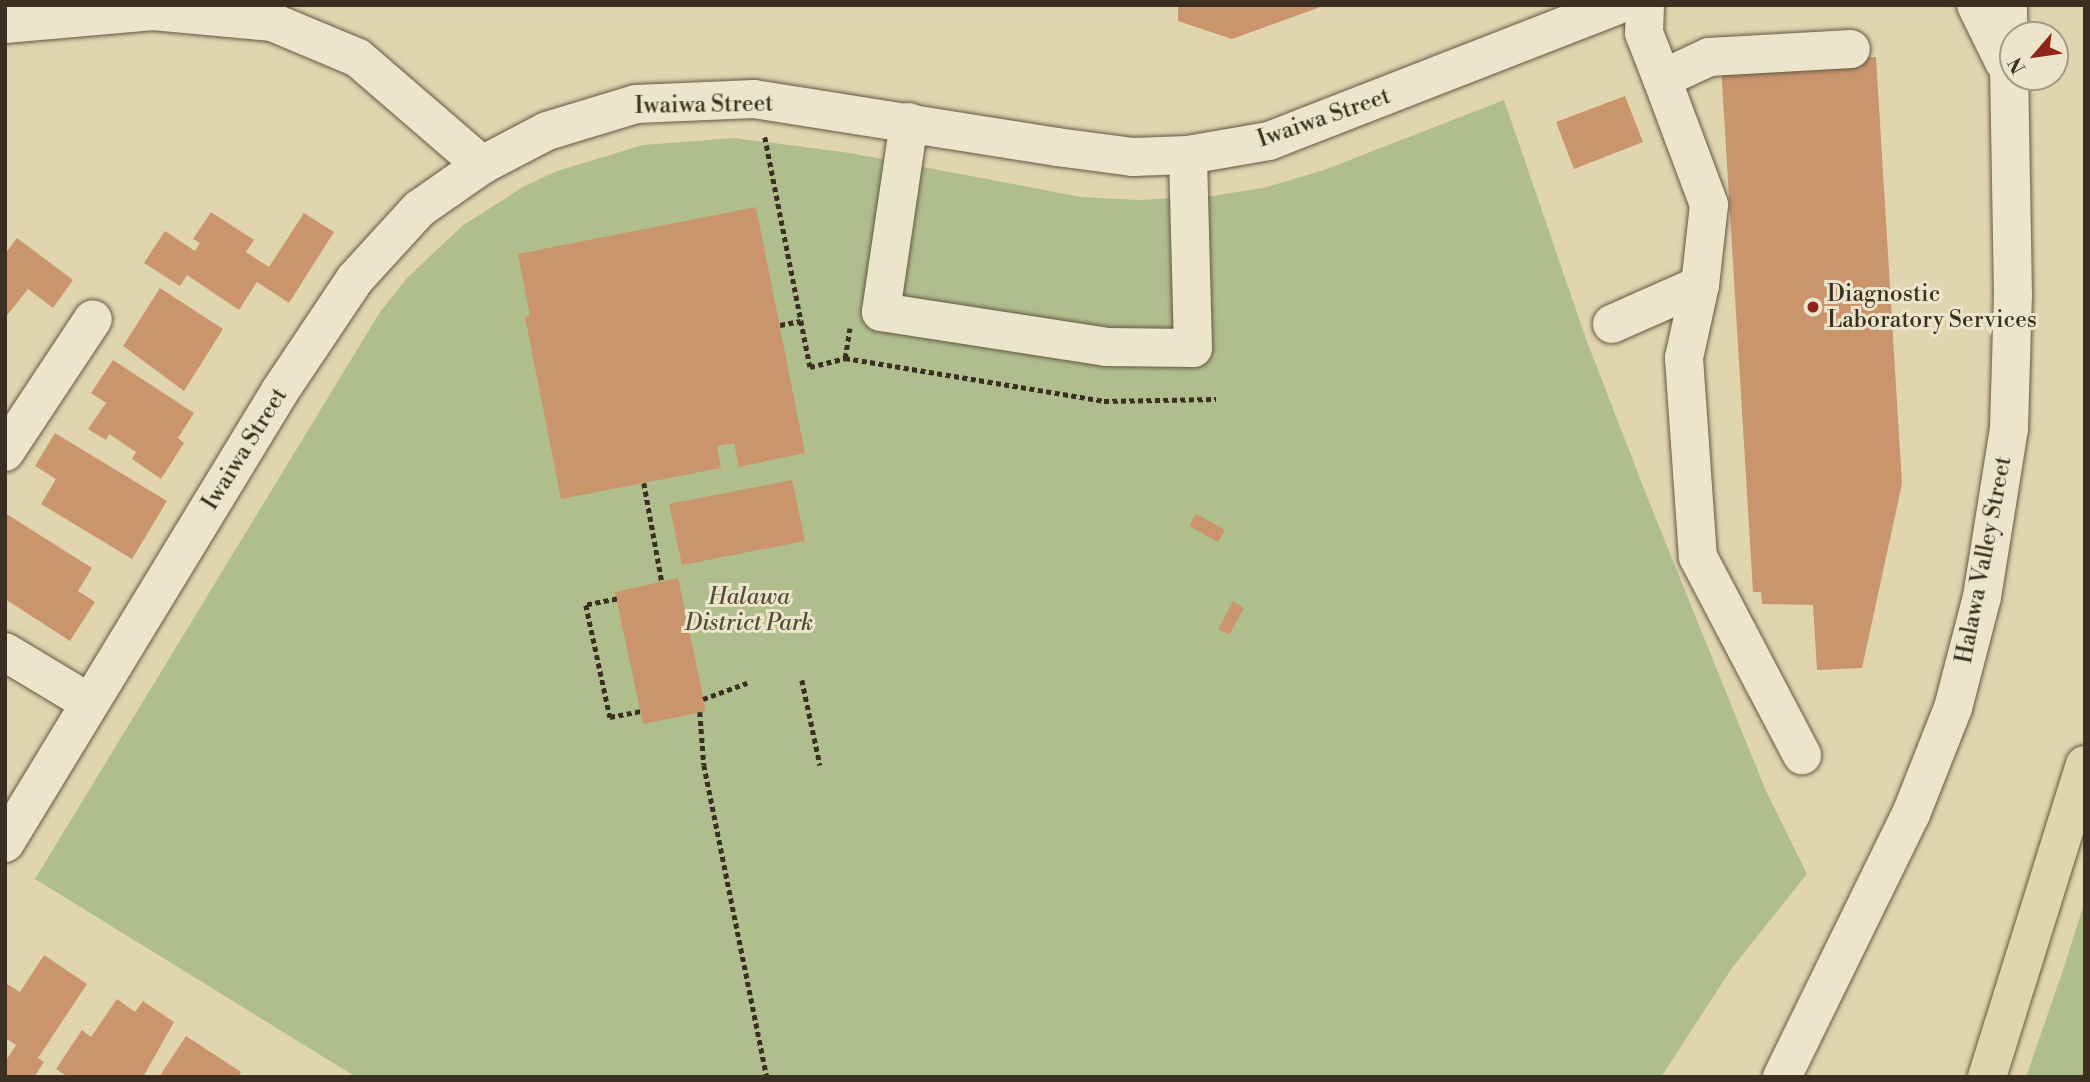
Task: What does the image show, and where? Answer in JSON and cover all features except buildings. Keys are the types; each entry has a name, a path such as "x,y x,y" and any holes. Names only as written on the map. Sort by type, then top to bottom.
{"highway":[{"path":"1987,1077 2085,765"}],"street":[{"name":"Iwaiwa Street","path":"5,843 280,391 355,279 419,209 482,166 547,131 636,104 754,99 1133,157 1188,155 1269,141 1617,5"},
{"path":"1645,5 1644,33 1709,205 1700,285 1684,358 1698,557 1802,755"},
{"path":"1976,5 1999,51"},
{"path":"5,24 153,11 272,22 358,58 482,166"},
{"path":"1662,79 1709,57 1851,49"},
{"name":"Halawa Valley Street","path":"1782,1077 1910,814 1953,708 1982,597 2009,428 2013,91"},
{"path":"909,122 881,312 1106,347 1193,348 1188,155"},
{"path":"1612,324 1700,285"},
{"path":"5,452 93,319"},
{"path":"5,652 90,704"}],"path":[{"path":"780,325 801,321"},
{"path":"644,483 662,582"},
{"path":"617,599 586,605 610,717 640,711"},
{"path":"802,680 820,765"},
{"path":"703,699 747,683"},
{"path":"700,712 704,765 767,1077"}],"green space":[{"name":"Halawa District Park","path":"1504,100 1586,339 1648,499 1766,791 1807,874 1732,968 1661,1077 356,1077 35,879 380,312 407,278 462,226 523,187 557,171 643,145 734,138 850,153 1081,197 1138,200 1212,196 1263,188 1324,170"},
{"path":"2085,901 2085,1077 2026,1077 2063,970"}],"place":[{"name":"Diagnostic Laboratory Services","path":"1813,307"}]}
